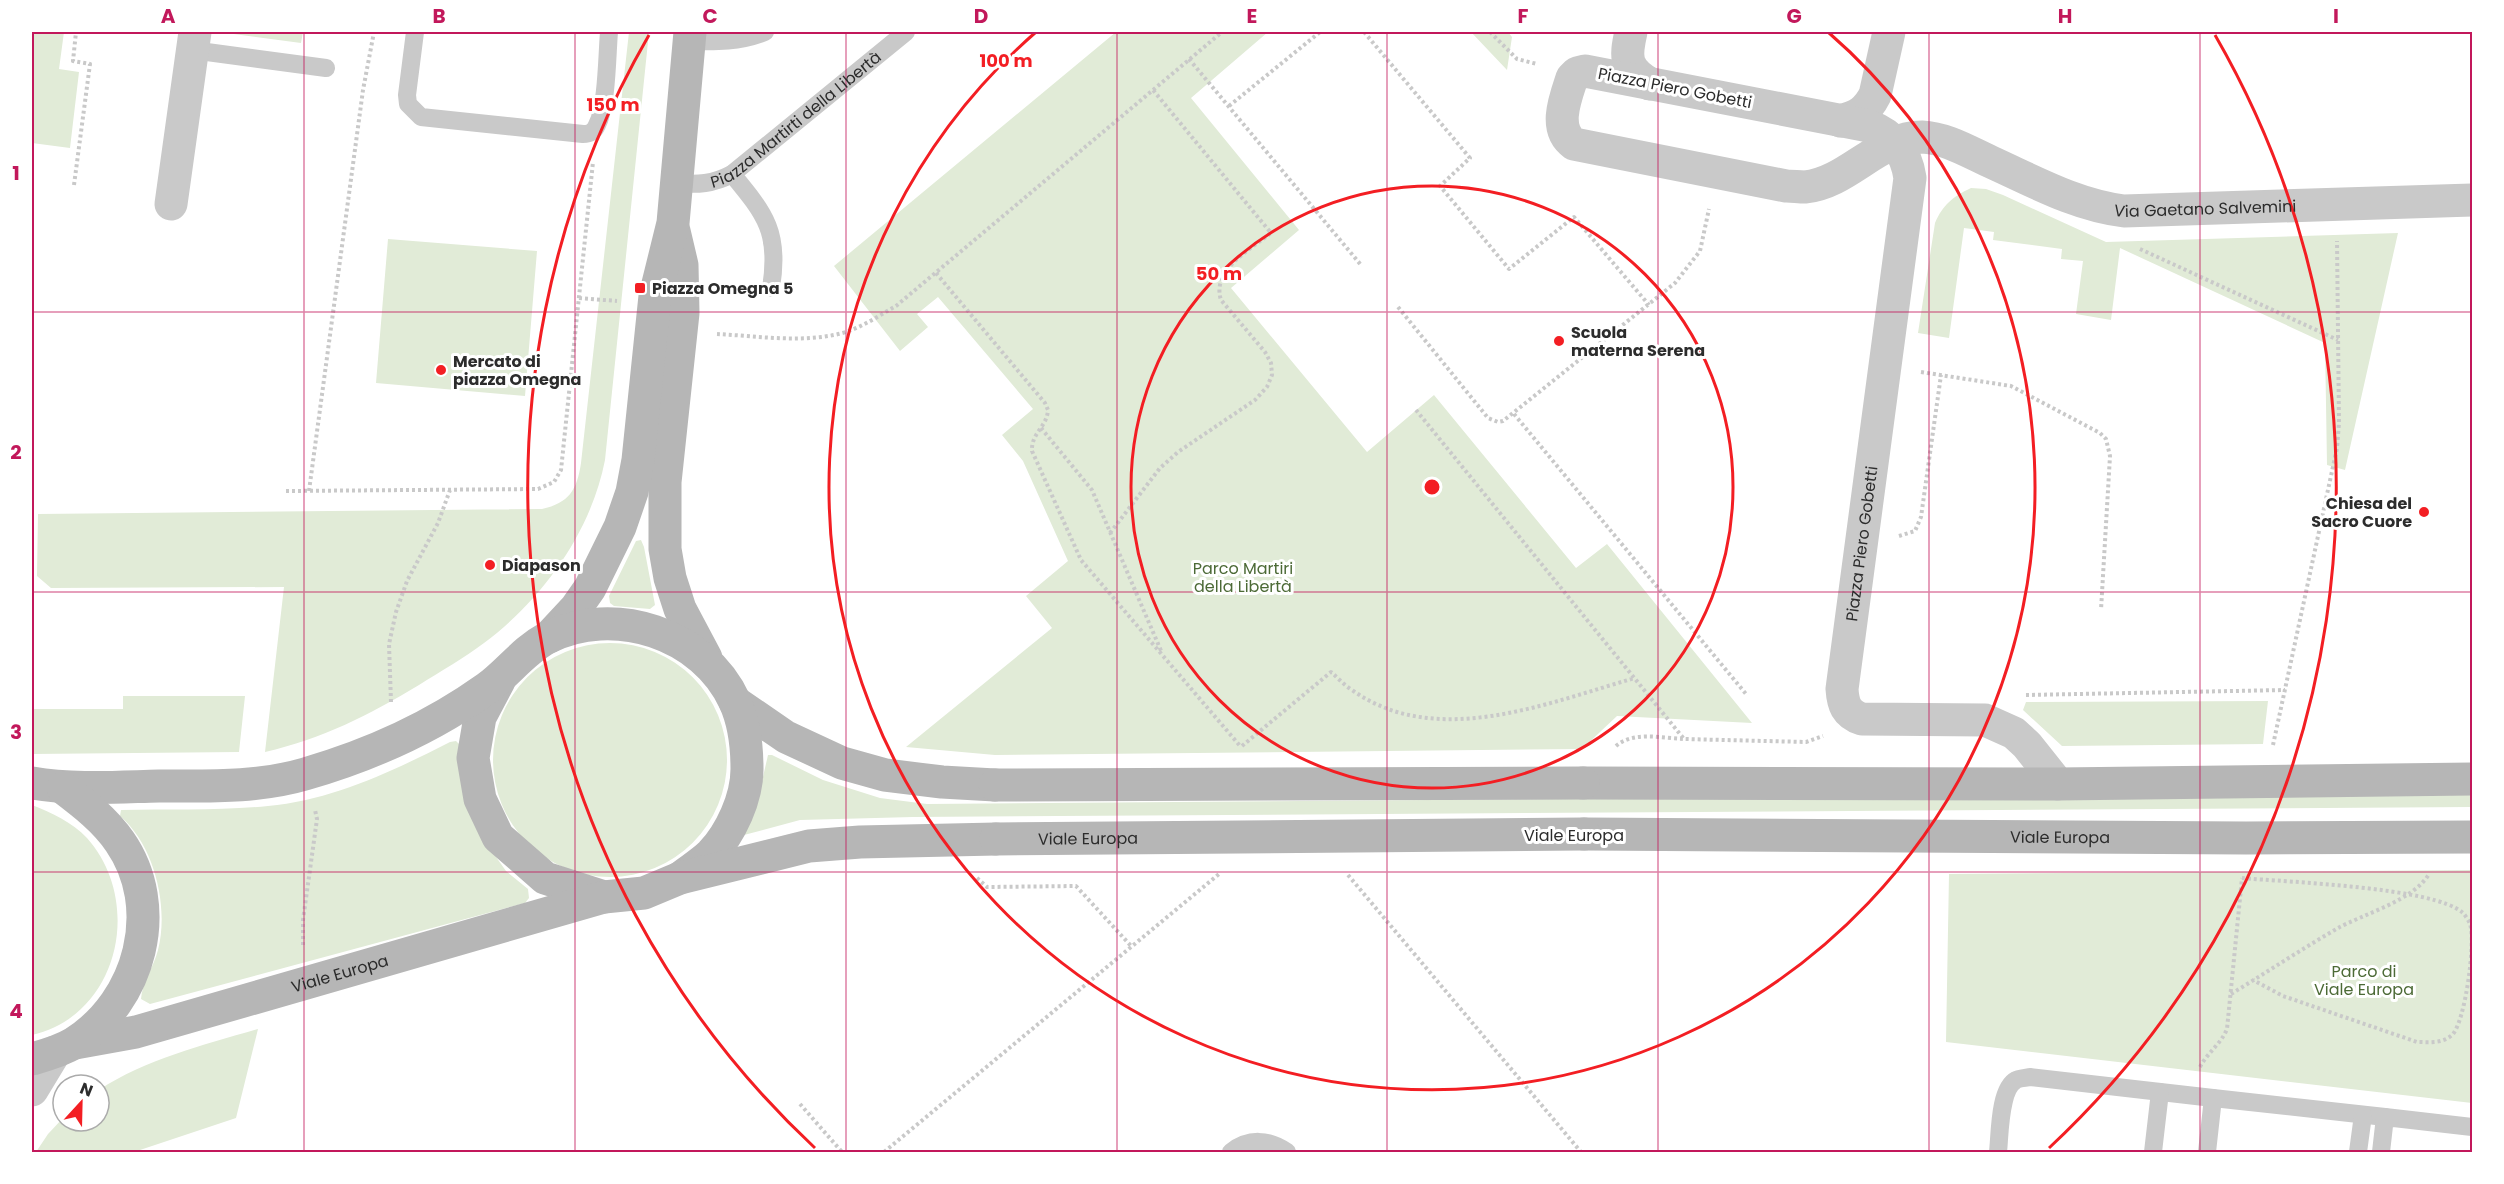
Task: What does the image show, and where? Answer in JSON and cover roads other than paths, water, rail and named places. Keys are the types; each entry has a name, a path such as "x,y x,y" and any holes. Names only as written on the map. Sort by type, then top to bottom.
{"street":[{"path":"1631,32 1627,58 1630,67 1635,74 1650,84"},
{"path":"1840,121 1863,113 1870,105 1875,95 1889,32"},
{"path":"547,638 576,608 590,588 620,527 632,492 638,460 655,296 672,223 689,36"},
{"path":"171,204 194,41"},
{"name":"Piazza Piero Gobetti","path":"1585,71 1869,126 1923,141 1819,184 1804,187 1786,186 1587,148 1574,144 1566,138 1562,132 1561,123 1572,78 1577,73 1585,71"},
{"path":"1880,74 1885,101 1891,111 1923,141 1939,142 1922,149 1914,156 1910,178"},
{"name":"Piazza Piero Gobetti","path":"1923,141 1908,164 1910,178 1842,701 1847,710 1862,719 1985,720 2014,733 2027,745 2058,784"},
{"name":"Via Gaetano Salvemini","path":"1923,141 2075,201 2124,212 2472,200"},
{"path":"672,223 682,266 684,287 665,482 665,549 670,578 680,609 711,666"},
{"name":"Viale Europa","path":"604,897 544,878 498,837 480,799 473,758 480,717 500,680 521,656 547,638 589,625 634,625 675,639 711,666 735,702 747,740 747,781 738,810 735,819 712,853 680,878"},
{"name":"Viale Europa","path":"32,783 63,788 254,785 305,774 400,740 452,713 500,680"},
{"name":"Viale Europa","path":"735,702 786,737 842,763 885,775 942,783 995,785 2058,784 2472,779"},
{"name":"Viale Europa","path":"54,1051 104,1018 127,988 140,952 144,914 137,876 120,842 95,813 63,788"},
{"name":"Viale Europa","path":"54,1051 136,1032 604,897 644,893 680,878 809,846 860,842 996,839 1584,834 2472,837"},
{"path":"32,1090 54,1051"}],"lane":[{"path":"415,32 407,95 408,104 421,117 583,134 589,134 598,124 609,32"},
{"path":"689,36 727,42 750,38 765,32"},
{"name":"Piazza Martirti della Libertà","path":"676,183 701,185 718,181 732,174 906,32"},
{"path":"194,41 326,68"},
{"path":"732,174 758,205 771,234 776,261 771,288"},
{"path":"1998,1152 2002,1107 2007,1090 2015,1080 2030,1077 2472,1127"},
{"path":"2152,1152 2160,1092"},
{"path":"2206,1152 2213,1098"},
{"path":"2358,1152 2363,1115"},
{"path":"2380,1152 2385,1117"},
{"path":"1231,1152 1244,1143 1256,1140 1269,1143 1287,1152"}],"place":[{"name":"Piazza Omegna 5","path":"640,288"},
{"name":"Scuola materna Serena","path":"1559,341"},
{"name":"Mercato di piazza Omegna","path":"441,370"},
{"name":"Chiesa del Sacro Cuore","path":"2424,512"},
{"name":"Diapason","path":"490,565"}],"park label":[{"name":"Parco Martiri della Libertà","path":"1243,577"},
{"name":"Parco di Viale Europa","path":"2364,980"}]}
